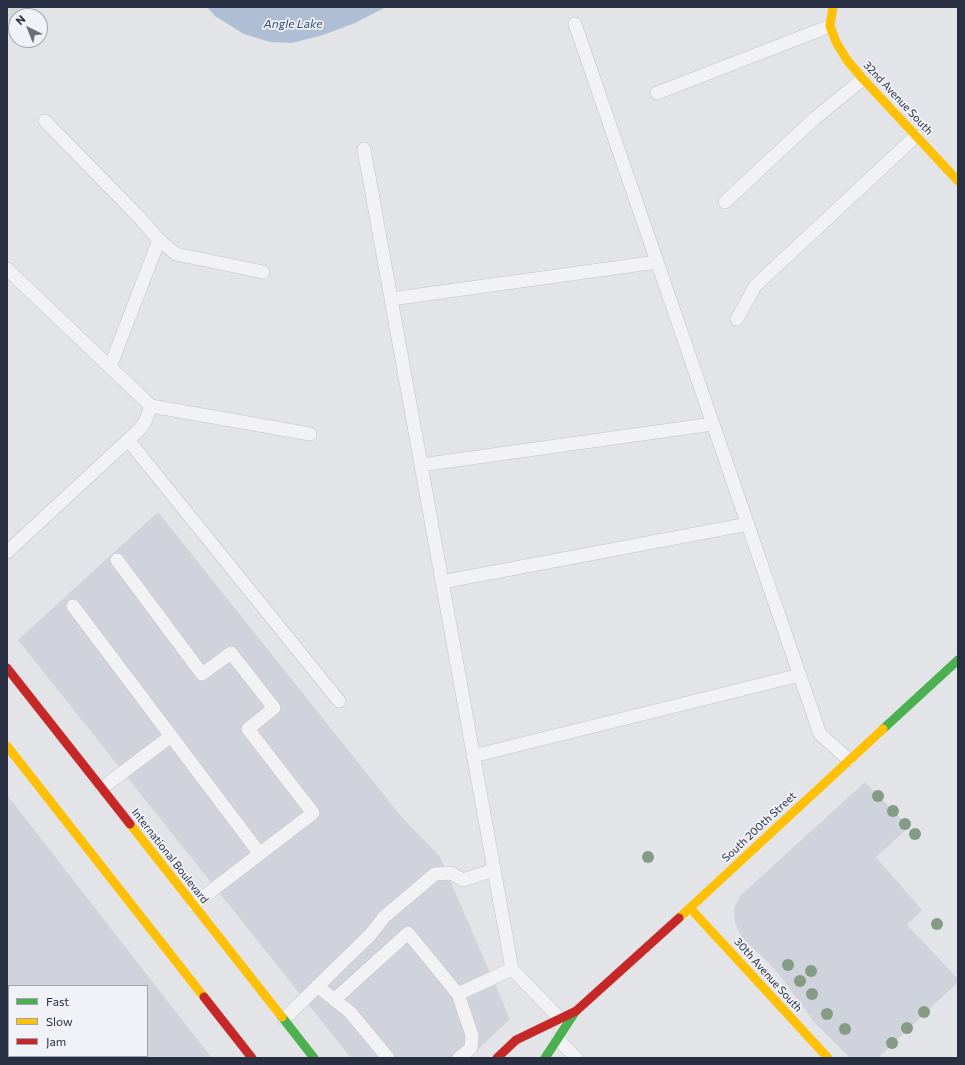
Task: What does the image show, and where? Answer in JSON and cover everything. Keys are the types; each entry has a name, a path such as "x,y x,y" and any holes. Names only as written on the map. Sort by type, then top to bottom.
{"main road":[{"path":"830,26 833,7"},
{"name":"32nd Avenue South","path":"830,26 836,42 847,60 958,181"},
{"name":"South 200th Street","path":"497,1058 516,1040 576,1010 690,908 958,660"},
{"name":"International Boulevard","path":"7,668 314,1058"},
{"path":"7,746 252,1058"},
{"name":"30th Avenue South","path":"690,908 828,1058"},
{"name":"South 200th Street","path":"545,1058 576,1010"}],"lane":[{"path":"575,24 820,734 849,760"},
{"path":"657,93 830,26"},
{"path":"725,202 814,119 863,79"},
{"path":"45,121 140,218 159,240 176,254 263,272"},
{"path":"737,319 755,286 916,136"},
{"path":"364,149 512,969 560,1019"},
{"path":"110,367 159,240"},
{"path":"391,299 657,262"},
{"path":"7,269 150,406 310,434"},
{"path":"7,552 140,430 145,422 150,406"},
{"path":"421,465 713,424"},
{"path":"128,440 339,701"},
{"path":"442,582 748,524"},
{"path":"117,560 202,674 231,653 274,708 248,728 313,813 194,905"},
{"path":"73,606 260,854"},
{"path":"474,756 800,675"},
{"path":"102,788 171,736"},
{"path":"284,1019 371,934 384,918 435,874 451,873 463,880 494,870"},
{"path":"334,1000 408,933 458,994 472,1035 471,1048 459,1058"},
{"path":"458,994 512,969"},
{"path":"317,986 350,1012 382,1056"},
{"path":"558,1039 576,1058"}],"shaded area":[{"path":"7,7 23,7 8,8 7,24"},
{"path":"158,512 400,815 440,857 510,1019 469,1058 351,1058 18,640"},
{"path":"865,782 909,827 876,857 922,910 907,925 958,979 958,982 878,1058 850,1058 815,1023 778,973 742,937 735,922 734,908 741,895"},
{"path":"7,795 212,1058 7,1058"}],"water":[{"name":"Angle Lake","path":"207,7 386,7 355,23 323,35 292,43 270,42 244,34 215,16"}],"traffic: fast":[{"path":"883,729 958,660"},
{"path":"545,1058 575,1012"},
{"path":"282,1017 314,1058"}],"traffic: slow":[{"path":"833,7 830,26 836,42 847,60 958,181"},
{"path":"679,918 883,729"},
{"path":"7,746 204,997"},
{"path":"130,824 282,1017"},
{"path":"690,908 828,1058"}],"traffic: jam":[{"path":"7,668 130,824"},
{"path":"497,1058 516,1040 576,1011 679,918"},
{"path":"204,997 252,1058"}]}
